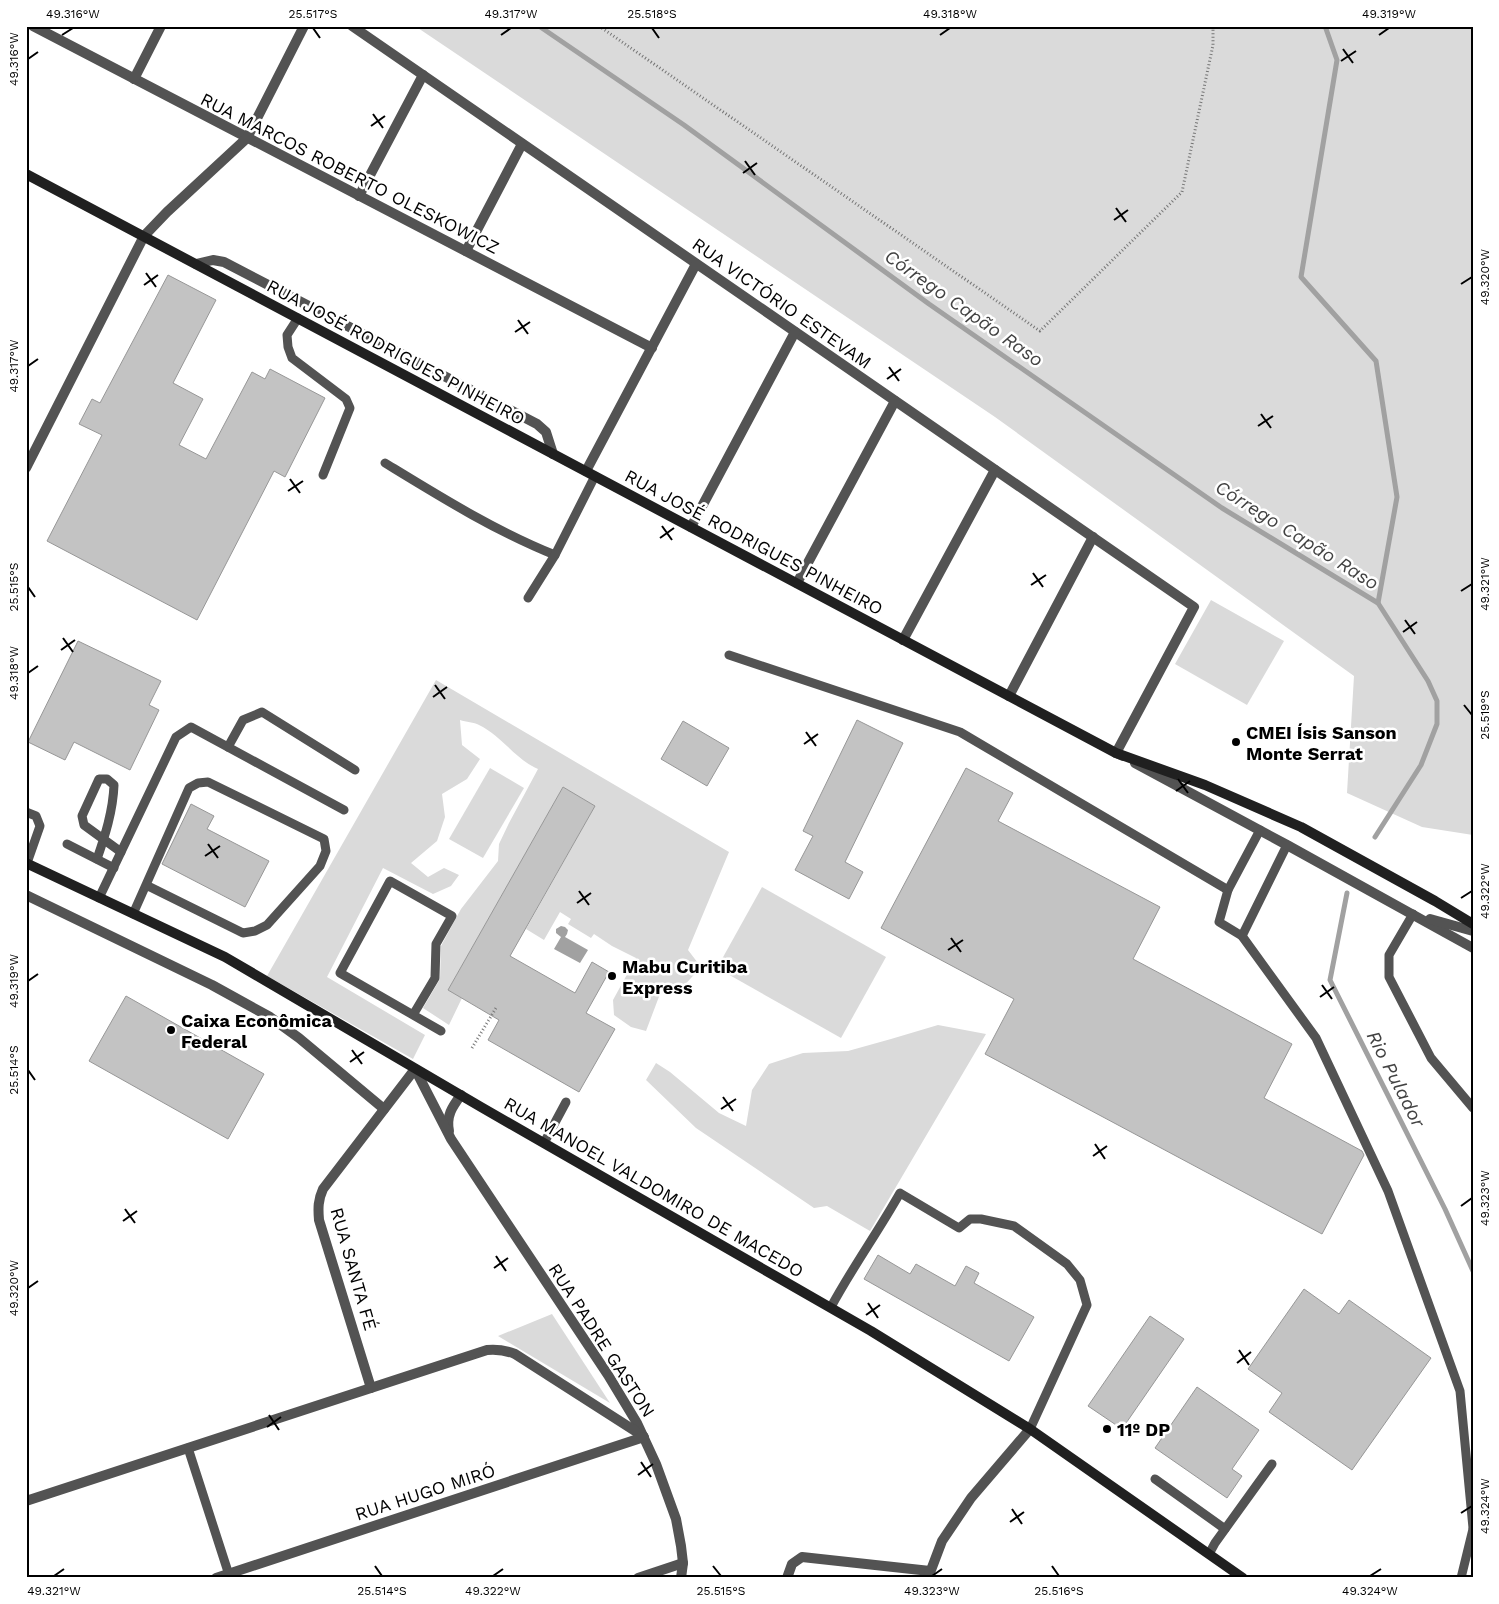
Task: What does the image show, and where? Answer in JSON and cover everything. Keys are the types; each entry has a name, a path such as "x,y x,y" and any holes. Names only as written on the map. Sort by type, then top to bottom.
{"main road":[{"name":"RUA JOSÉ RODRIGUES PINHEIRO","path":"26,174 1116,753 1205,785 1294,823 1473,924"},
{"name":"RUA MANOEL VALDOMIRO DE MACEDO","path":"26,863 232,961 544,1143 831,1307 1030,1429 1243,1578"}],"street":[{"name":"RUA MARCOS ROBERTO OLESKOWICZ","path":"33,26 652,348"},
{"path":"134,79 161,26"},
{"path":"26,468 144,236 167,212 247,138 304,26"},
{"name":"RUA VICTÓRIO ESTEVAM","path":"352,26 1194,607 1116,753"},
{"path":"359,196 423,75"},
{"path":"466,251 522,144"},
{"path":"196,264 213,260 224,262 537,424 546,432 553,454"},
{"path":"591,474 652,348 696,264"},
{"path":"691,527 795,332"},
{"path":"797,584 895,401"},
{"path":"903,640 995,470"},
{"path":"1009,696 1093,537"},
{"path":"1116,753 1473,948"},
{"path":"26,894 212,984 270,1017 300,1038 384,1109"},
{"path":"1413,914 1473,931"},
{"name":"RUA SANTA FÉ","path":"371,1388 319,1220 319,1198 323,1189 416,1069"},
{"name":"RUA PADRE GASTON","path":"416,1069 450,1139 608,1375 644,1437 676,1520 683,1563 681,1578"},
{"path":"450,1139 448,1118 450,1110 461,1095"},
{"path":"26,1501 487,1350 496,1349 506,1350 515,1354 644,1437"},
{"path":"787,1578 792,1564 802,1556 929,1575 942,1541 971,1498 1030,1429"},
{"name":"RUA HUGO MIRÓ","path":"216,1578 229,1576 644,1437"},
{"path":"638,1578 683,1563"}],"lane":[{"path":"298,318 287,335 288,347 292,358 346,399 350,408 323,475"},
{"path":"385,463 445,500 528,544 555,555"},
{"path":"528,598 555,555 591,474"},
{"path":"729,655 960,732 1228,890"},
{"path":"228,748 244,720 262,712 355,770"},
{"path":"99,898 176,737 191,727 344,810"},
{"path":"97,859 104,840 114,800 114,785 107,779 99,779 82,816 84,825 104,840 121,852"},
{"path":"133,914 189,788 198,782 208,782 324,839 326,851 320,866 267,925 255,931 243,933 146,885"},
{"path":"26,812 36,816 40,826 26,863"},
{"path":"1260,830 1228,890 1219,922 1242,936 1316,1038 1388,1190 1460,1392 1473,1528 1461,1578"},
{"path":"67,844 114,868"},
{"path":"1242,936 1287,845"},
{"path":"413,1015 435,978 436,944 452,916 390,881 340,973 413,1015 441,1031"},
{"path":"1413,914 1389,956 1388,977 1431,1058 1473,1108"},
{"path":"544,1143 566,1102"},
{"path":"831,1307 900,1193 959,1228 970,1219 981,1219 1014,1226 1068,1264 1080,1280 1087,1305 1030,1429"},
{"path":"188,1448 229,1576"},
{"path":"1209,1554 1272,1464"},
{"path":"1155,1479 1225,1529"}],"path":[{"path":"599,26 1040,331 1182,192 1213,45 1213,26"},
{"path":"472,1048 496,1008"}],"shaded area":[{"path":"415,26 1473,26 1473,835 1422,827 1347,793 1354,676 995,417"},
{"path":"1211,600 1284,641 1247,705 1175,664"},
{"path":"436,680 729,852 688,950 701,967 681,989 660,994 646,1031 631,1027 614,1015 613,1000 636,958 594,934 591,938 568,924 571,919 560,912 544,940 526,929 595,806 563,787 448,990 462,998 449,1025 423,1008 440,979 441,946 461,909 498,861 499,844 538,769 523,760 495,735 477,724 460,720 462,745 480,759 467,779 442,794 445,817 437,841 411,863 428,877 444,868 459,875 451,886 433,894 383,868 327,977 425,1035 413,1059 267,976"},
{"path":"490,768 524,788 483,858 449,839"},
{"path":"762,887 886,957 841,1038 717,968"},
{"path":"561,926 568,930 565,937 588,950 580,963 554,949 561,937 556,933 556,929"},
{"path":"938,1025 986,1034 870,1231 827,1206 814,1208 696,1128 646,1080 656,1063 670,1072 719,1113 746,1126 752,1090 769,1064 803,1053 848,1051"},
{"path":"552,1314 610,1403 498,1336"}],"building":[{"path":"168,275 216,300 173,383 203,399 179,445 206,459 252,372 265,379 270,369 325,398 285,477 274,471 197,620 47,541 102,435 79,424 92,399 100,403"},
{"path":"78,641 161,681 149,705 159,710 130,770 74,742 65,760 28,742"},
{"path":"857,720 903,743 845,862 863,872 849,899 795,870 813,836 803,831"},
{"path":"683,721 729,748 707,786 661,759"},
{"path":"966,768 1013,793 998,821 1160,907 1133,959 1292,1044 1264,1098 1362,1151 1364,1155 1322,1234 985,1054 1014,999 881,928"},
{"path":"563,787 595,806 510,956 575,993 592,962 609,972 586,1013 615,1029 579,1092 488,1040 499,1020 448,990"},
{"path":"191,804 214,816 207,829 269,861 245,907 162,864"},
{"path":"126,996 264,1074 228,1139 89,1061"},
{"path":"878,1255 910,1274 916,1264 955,1286 966,1266 979,1273 974,1283 1034,1317 1009,1361 864,1279"},
{"path":"1304,1289 1339,1314 1349,1300 1431,1358 1352,1470 1269,1412 1282,1393 1248,1369"},
{"path":"1150,1316 1184,1339 1122,1429 1088,1406"},
{"path":"1197,1387 1259,1430 1232,1469 1242,1476 1227,1498 1155,1448"}],"waterway":[{"name":"Córrego Capão Raso","path":"539,26 684,125 929,304 1222,508 1378,603 1428,681 1437,701 1437,724 1421,765 1375,837"},
{"path":"1325,26 1337,60 1301,277 1376,361 1397,497 1378,603"},
{"name":"Rio Pulador","path":"1347,893 1330,980 1445,1209 1473,1271"}],"place":[{"name":"CMEI Ísis Sanson Monte Serrat","path":"1236,742"},
{"name":"Mabu Curitiba Express","path":"612,976"},
{"name":"Caixa Econômica Federal","path":"171,1030"},
{"name":"11º DP","path":"1107,1429"}]}
